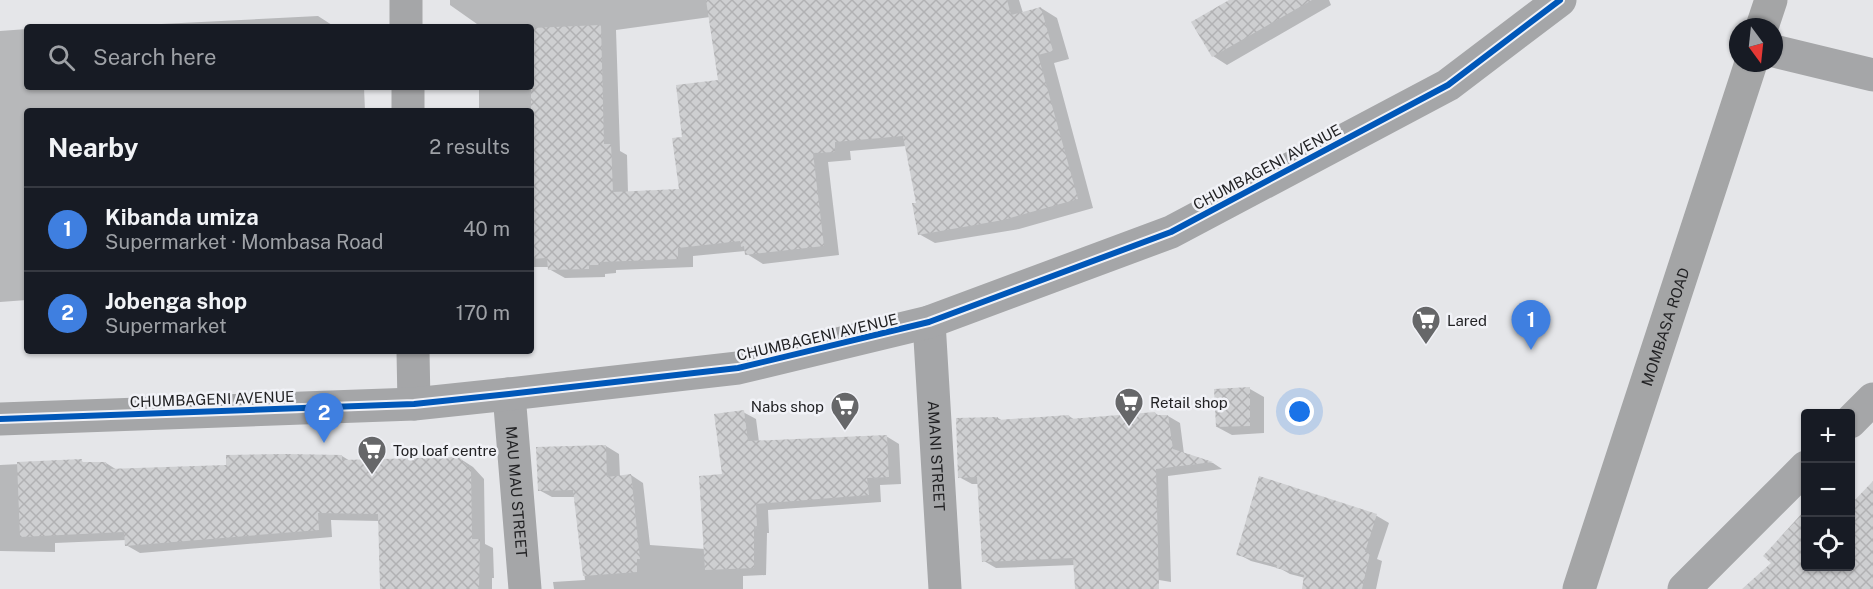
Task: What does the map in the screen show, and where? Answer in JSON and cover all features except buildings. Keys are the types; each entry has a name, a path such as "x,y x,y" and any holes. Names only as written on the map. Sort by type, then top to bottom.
{"highway":[{"path":"1765,18 1772,0"},
{"name":"MOMBASA ROAD","path":"1579,589 1748,72"}],"street":[{"path":"406,0 406,24"},
{"name":"CHUMBAGENI AVENUE","path":"0,419 414,404 738,368 928,322 1171,231 1448,85 1560,0"},
{"path":"1783,53 1873,75"},
{"path":"408,90 408,108"},
{"name":"AMANI STREET","path":"928,322 945,589"},
{"path":"413,354 414,404"},
{"name":"MAU MAU STREET","path":"509,394 525,589"},
{"path":"1855,418 1873,399"},
{"path":"1684,589 1801,472"}],"cycle path":[{"path":"0,419 414,404 738,368 929,322 1171,232 1448,85 1560,0"}],"place":[{"name":"Lared","path":"1426,346"},
{"name":"Kibanda umiza","path":"1531,350"},
{"name":"Retail shop","path":"1129,428"},
{"name":"Nabs shop","path":"845,432"},
{"name":"Jobenga shop","path":"324,443"},
{"name":"Top loaf centre","path":"372,476"}]}
